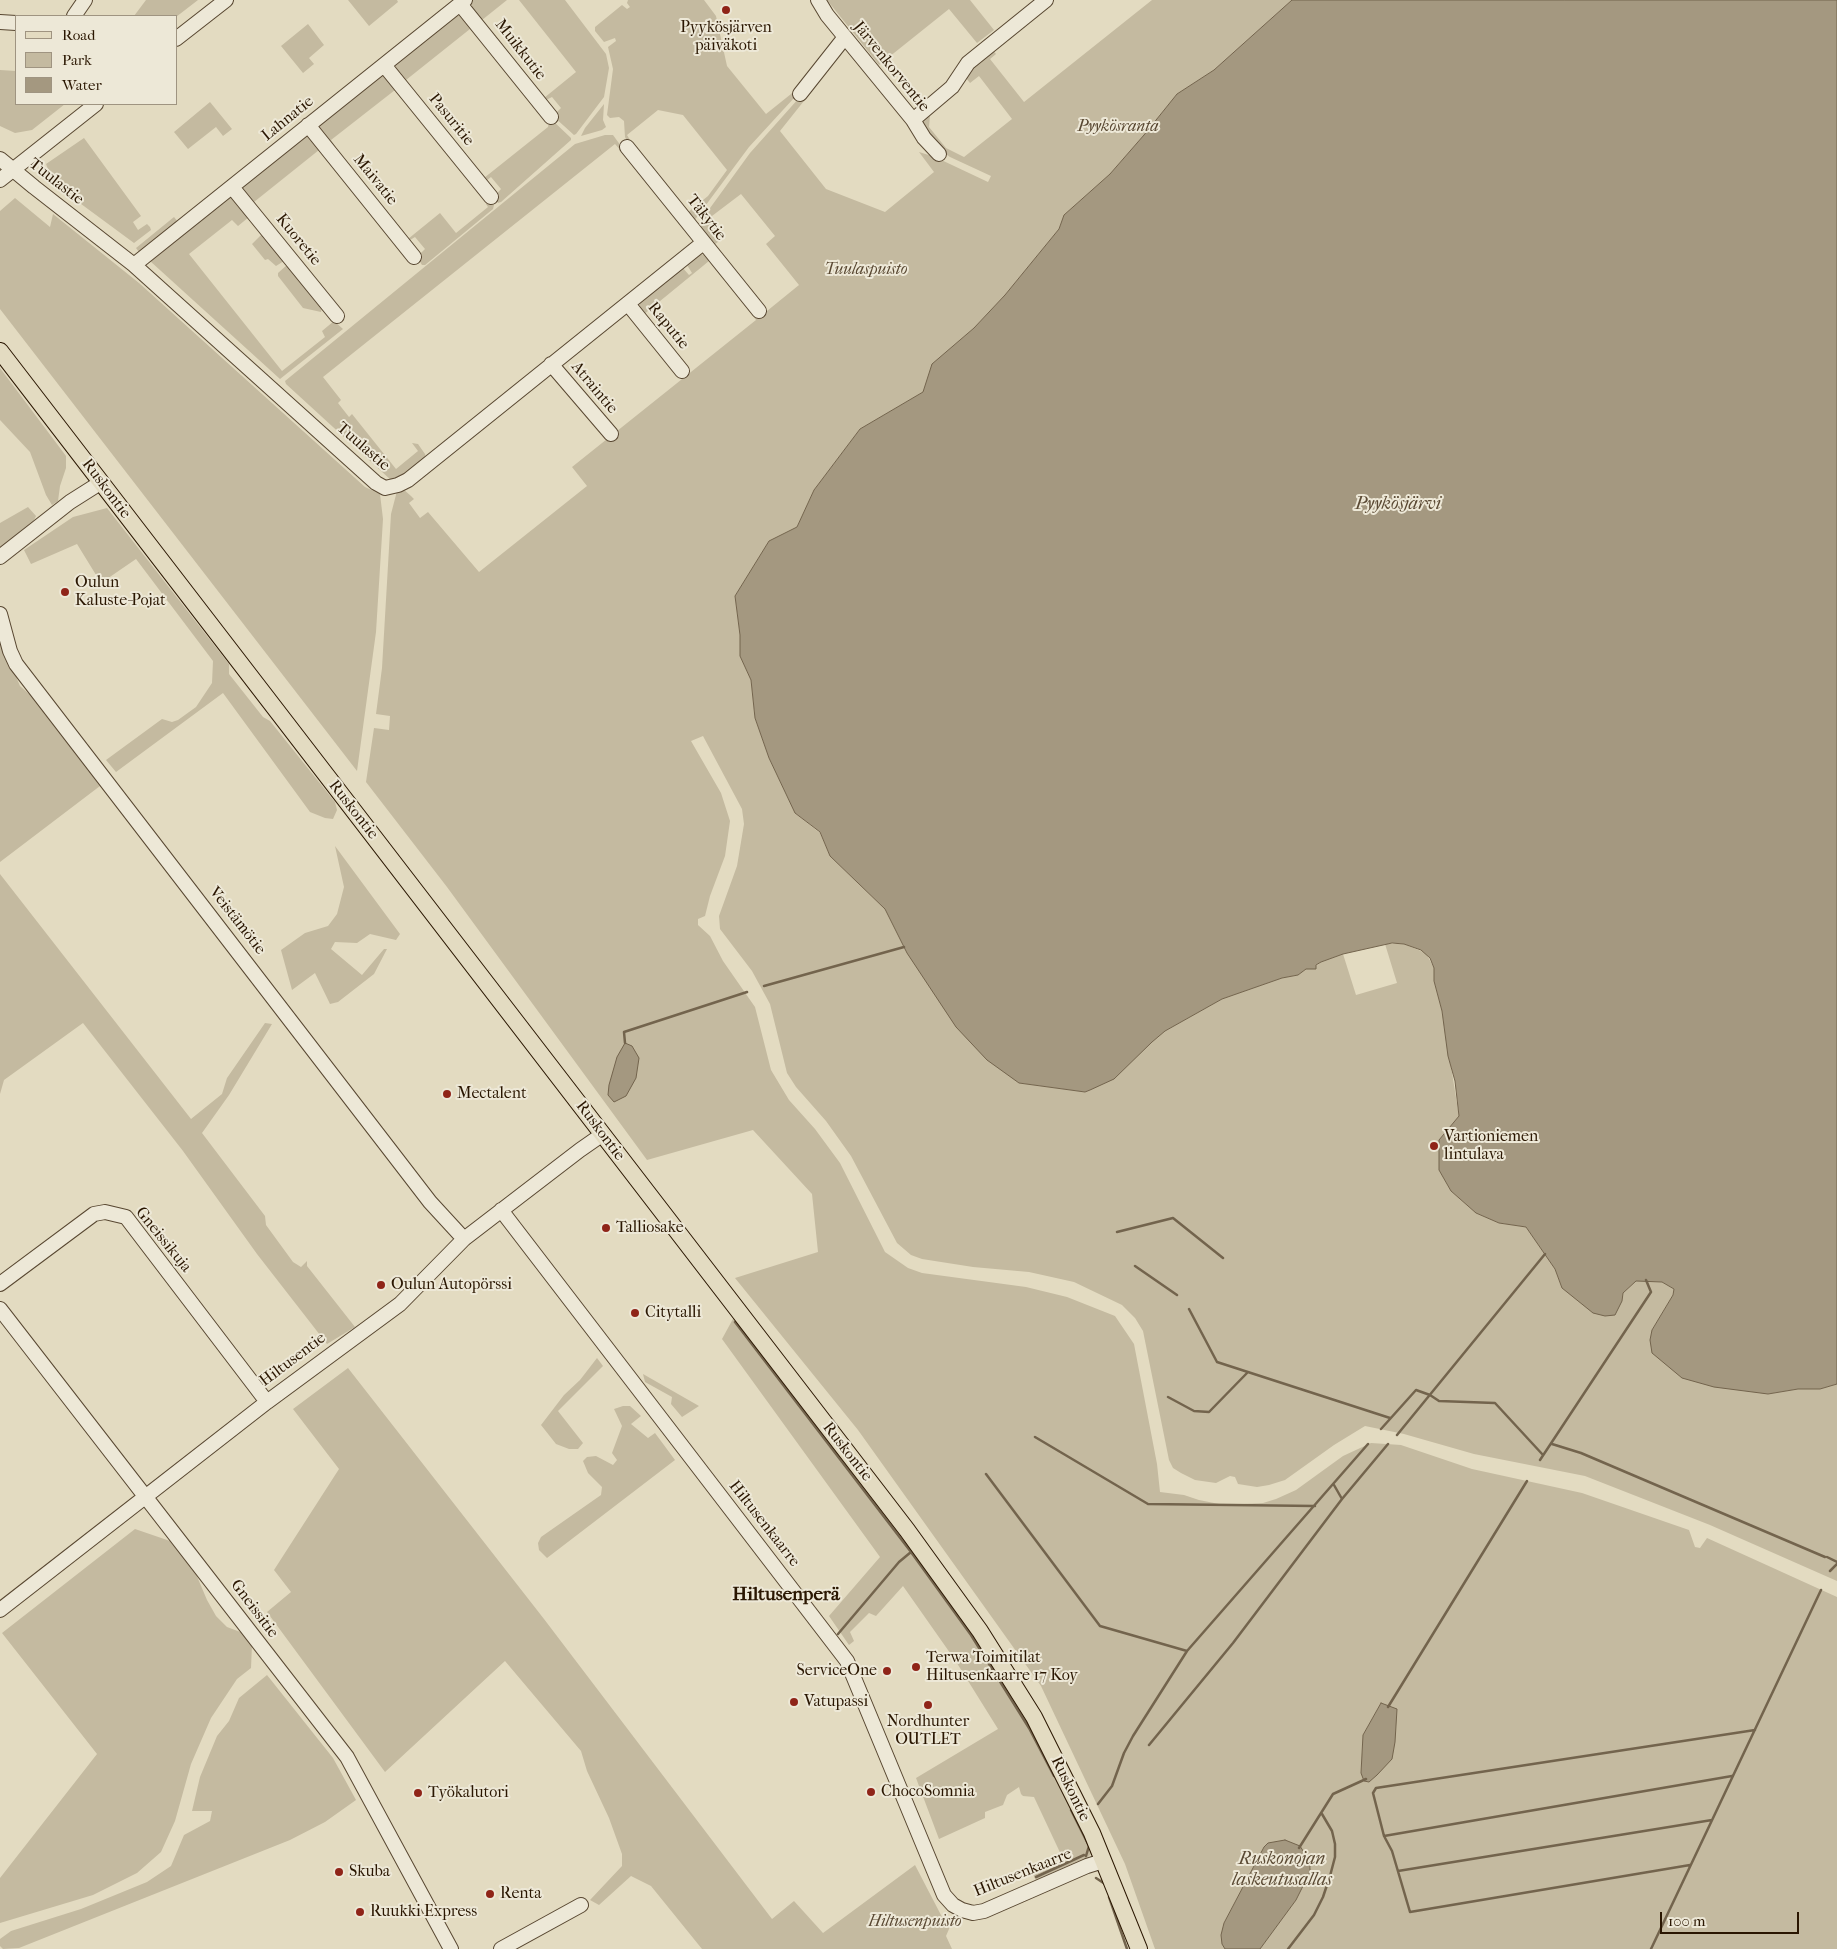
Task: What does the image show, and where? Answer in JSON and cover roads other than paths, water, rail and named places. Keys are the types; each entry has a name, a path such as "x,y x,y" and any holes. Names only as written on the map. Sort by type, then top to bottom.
{"main road":[{"name":"Ruskontie","path":"0,351 603,1134 677,1234 907,1530 980,1631 1034,1717 1092,1834 1139,1949"}],"street":[{"path":"75,15 85,0"},
{"path":"178,38 226,0"},
{"name":"Järvenkorventie","path":"818,0 827,15 913,120 924,138 938,154"},
{"path":"913,120 952,87 968,63 1046,0"},
{"name":"Lahnatie","path":"134,265 463,2"},
{"name":"Muikkutie","path":"463,2 551,118"},
{"path":"0,22 15,23"},
{"path":"800,94 845,37"},
{"name":"Pasuritie","path":"384,65 491,197"},
{"path":"0,180 95,105"},
{"name":"Maivatie","path":"308,125 414,257"},
{"name":"Täkytie","path":"627,147 759,311"},
{"name":"Tuulastie","path":"0,159 134,265 376,483 385,488 408,480 703,243"},
{"name":"Kuoretie","path":"232,187 336,316"},
{"name":"Raputie","path":"628,304 682,371"},
{"name":"Atraintie","path":"551,364 611,434"},
{"path":"0,557 70,502 100,483"},
{"name":"Veistämötie","path":"0,614 10,651 16,664 430,1202 464,1239"},
{"name":"Hiltusentie","path":"0,1610 267,1402 400,1304 464,1239 603,1134"},
{"name":"Hiltusenkaarre","path":"501,1210 847,1661 944,1895 953,1905 962,1910 984,1911 1087,1866 1103,1861"},
{"name":"Gneissikuja","path":"0,1284 94,1214 105,1212 126,1217 267,1402"},
{"name":"Gneissitie","path":"0,1309 347,1757 451,1949"},
{"path":"501,1949 581,1905"}],"water":[{"name":"Pyykösjärvi","path":"1292,0 1837,0 1837,1384 1820,1389 1798,1389 1768,1394 1714,1387 1682,1378 1652,1353 1650,1340 1652,1330 1673,1295 1674,1289 1662,1282 1636,1281 1623,1293 1622,1301 1615,1315 1605,1316 1593,1313 1562,1288 1555,1269 1526,1227 1499,1223 1476,1213 1451,1191 1439,1170 1439,1140 1459,1116 1455,1081 1448,1056 1442,1011 1434,981 1434,968 1430,958 1421,950 1404,944 1392,943 1343,954 1321,962 1316,965 1316,969 1306,969 1298,975 1282,978 1222,999 1165,1031 1114,1079 1085,1092 1019,1083 987,1060 956,1027 907,953 885,909 830,856 820,832 795,813 769,758 755,718 751,680 740,656 740,635 735,596 769,541 797,527 814,490 860,429 923,392 932,364 974,328 1005,295 1059,229 1064,215 1110,174 1177,94 1214,70"},
{"path":"625,1043 632,1046 639,1058 636,1078 626,1096 614,1102 608,1095 609,1085 617,1057"},
{"path":"1381,1703 1397,1709 1395,1742 1392,1759 1369,1782 1364,1781 1361,1773 1363,1735"},
{"name":"Ruskonojan laskeutusallas","path":"1285,1840 1300,1846 1310,1862 1310,1872 1296,1900 1260,1949 1225,1949 1222,1944 1221,1935 1224,1923 1264,1847 1268,1843"}],"waterway":[{"path":"764,986 904,947"},
{"path":"625,1043 624,1032 747,992"},
{"path":"1117,1232 1173,1218 1223,1258"},
{"path":"1397,1435 1545,1254"},
{"path":"1135,1266 1177,1295"},
{"path":"1540,1460 1651,1292 1646,1280"},
{"path":"1189,1309 1217,1362 1390,1418"},
{"path":"735,1322 911,1552 971,1635 1029,1728 1054,1776"},
{"path":"1168,1397 1194,1411 1209,1412 1248,1372"},
{"path":"1381,1429 1416,1390 1430,1395 1439,1401 1495,1403 1543,1455"},
{"path":"1035,1437 1148,1504 1315,1506"},
{"path":"1098,1804 1112,1786 1124,1753 1133,1736 1187,1651 1368,1444"},
{"path":"1149,1745 1233,1643 1342,1499 1388,1444"},
{"path":"1552,1444 1581,1453 1825,1557"},
{"path":"986,1474 1100,1626 1187,1651"},
{"path":"1388,1707 1527,1481"},
{"path":"1334,1485 1342,1499"},
{"path":"838,1634 899,1562 911,1552"},
{"path":"1827,1557 1837,1562"},
{"path":"1830,1571 1837,1564"},
{"path":"1651,1949 1821,1590"},
{"path":"1690,1865 1410,1912 1392,1851 1384,1836 1373,1793 1376,1788 1755,1730"},
{"path":"1384,1836 1732,1776"},
{"path":"1299,1848 1333,1794 1366,1779"},
{"path":"1071,1810 1089,1846 1086,1856"},
{"path":"1288,1949 1314,1915 1323,1897 1335,1857 1332,1831 1322,1814"},
{"path":"1398,1871 1712,1820"},
{"path":"1036,1877 1084,1855"},
{"path":"1096,1878 1105,1884"},
{"path":"1109,1897 1127,1949"}],"place":[{"name":"Pyykösjärven päiväkoti","path":"726,10"},
{"name":"Oulun Kaluste-Pojat","path":"65,592"},
{"name":"Mectalent","path":"447,1094"},
{"name":"Vartioniemen lintulava","path":"1434,1146"},
{"name":"Talliosake","path":"606,1228"},
{"name":"Oulun Autopörssi","path":"381,1285"},
{"name":"Citytalli","path":"635,1313"},
{"name":"Terwa Toimitilat Hiltusenkaarre 17 Koy","path":"916,1667"},
{"name":"ServiceOne","path":"887,1671"},
{"name":"Vatupassi","path":"794,1702"},
{"name":"Nordhunter OUTLET","path":"928,1705"},
{"name":"ChocoSomnia","path":"871,1792"},
{"name":"Työkalutori","path":"418,1793"},
{"name":"Skuba","path":"339,1872"},
{"name":"Renta","path":"490,1894"},
{"name":"Ruukki Express","path":"360,1912"}],"district":[{"name":"Hiltusenperä","path":"786,1595"}],"park label":[{"name":"Pyykösranta","path":"1118,127"},
{"name":"Tuulaspuisto","path":"866,270"},
{"name":"Hiltusenpuisto","path":"915,1922"}]}
